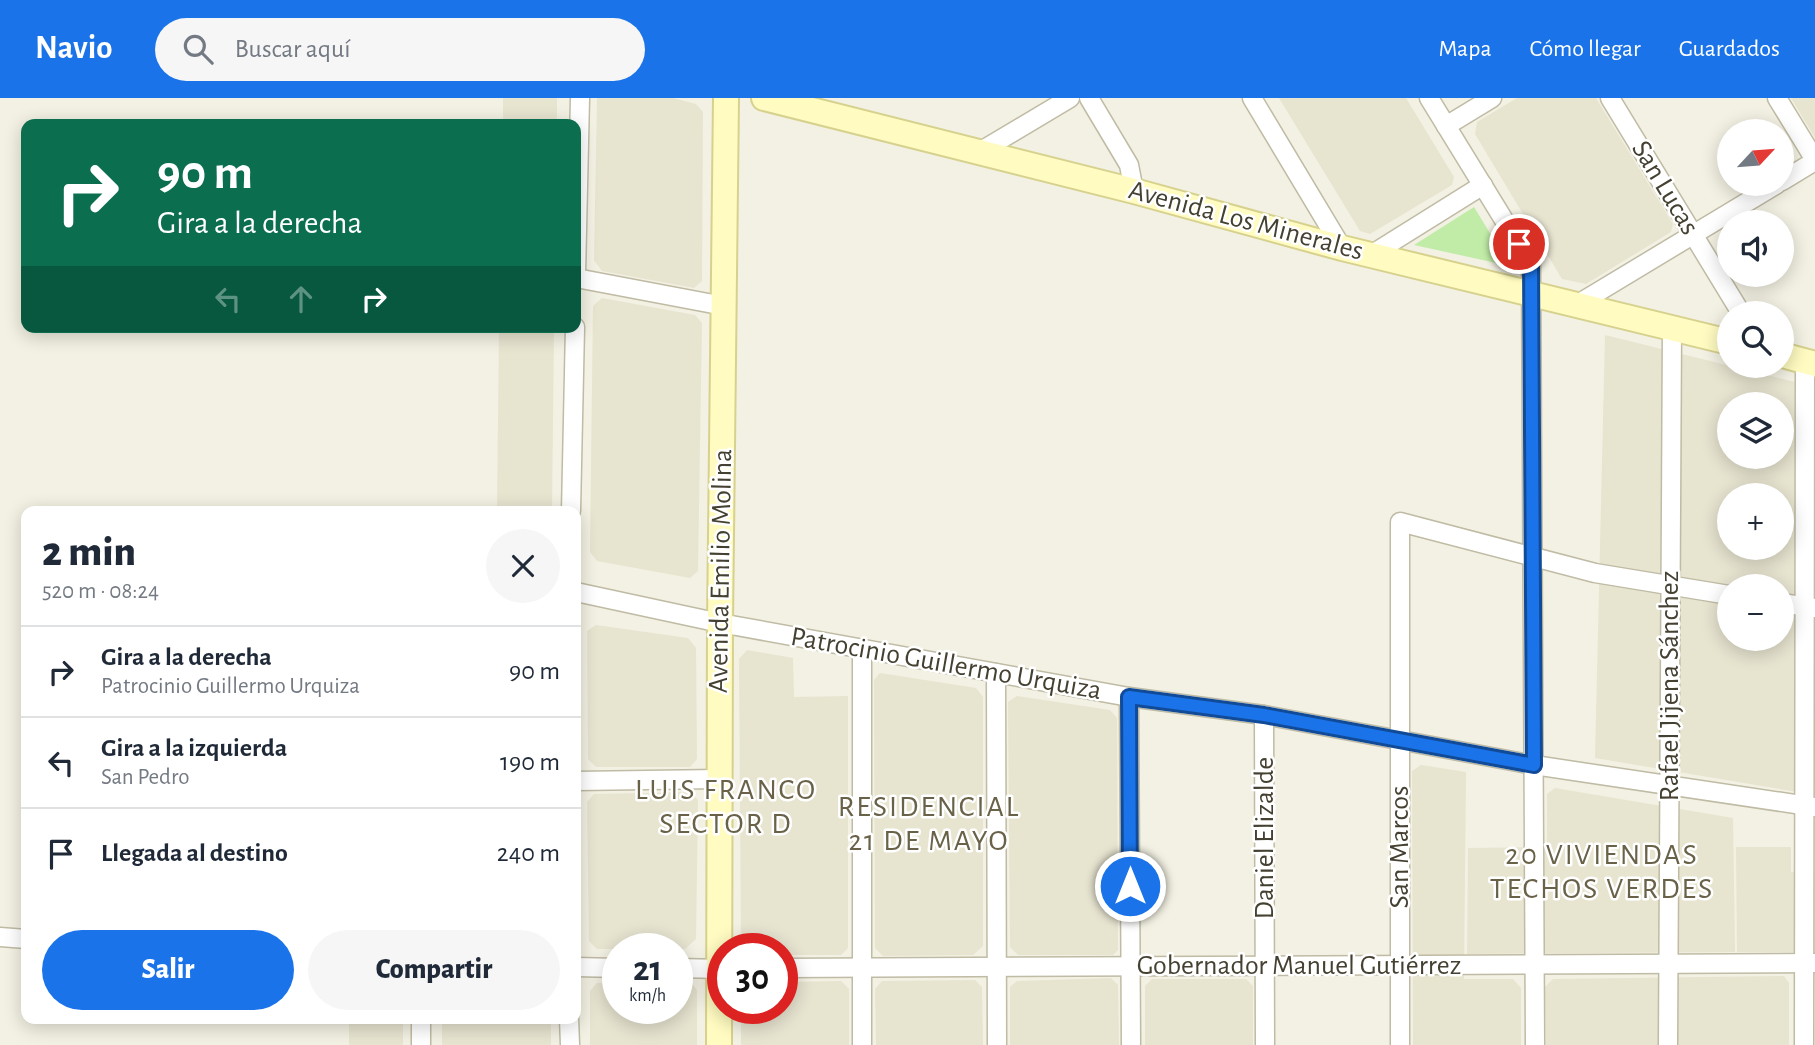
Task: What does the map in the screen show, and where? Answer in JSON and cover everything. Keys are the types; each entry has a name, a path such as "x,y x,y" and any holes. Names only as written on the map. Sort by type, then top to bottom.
{"main road":[{"name":"Avenida Emilio Molina","path":"721,933 720,623 726,98"},
{"name":"Avenida Los Minerales","path":"764,98 981,151 1342,248 1717,339"},
{"name":"Avenida Emilio Molina","path":"719,1045 720,1024"}],"street":[{"path":"580,98 580,119"},
{"path":"981,151 1070,98"},
{"path":"1089,98 1129,165 1134,191"},
{"path":"1252,98 1342,248"},
{"path":"1429,98 1531,264 1535,1045"},
{"path":"1446,126 1492,98"},
{"name":"San Lucas","path":"1610,98 1734,301"},
{"path":"1777,98 1815,160 1794,173"},
{"path":"1371,254 1483,185"},
{"path":"1578,304 1756,196"},
{"path":"581,277 724,306"},
{"name":"Rafael Jijena Sánchez","path":"1668,1045 1672,328"},
{"path":"571,506 575,333"},
{"path":"1804,1045 1809,963 1810,363"},
{"name":"San Marcos","path":"1400,1045 1400,522 1532,556"},
{"path":"1532,556 1595,573 1717,592"},
{"name":"Patrocinio Guillermo Urquiza","path":"581,593 720,623 1129,697 1264,715 1534,765 1809,806"},
{"path":"862,649 862,1045"},
{"path":"996,673 997,1045"},
{"path":"1129,697 1131,1045"},
{"name":"Daniel Elizalde","path":"1264,715 1265,1045"},
{"path":"581,781 719,779"},
{"path":"0,937 21,939"},
{"name":"Gobernador Manuel Gutiérrez","path":"798,968 1809,963"},
{"path":"581,967 602,968"},
{"path":"421,1024 421,1045"},
{"path":"569,1024 569,1045"}],"shaded area":[{"path":"503,98 557,98 557,119 503,119"},
{"path":"597,98 673,98 696,104 703,112 702,281 694,288 602,271 594,260"},
{"path":"1279,98 1406,98 1454,177 1452,185 1370,234 1360,231"},
{"path":"1517,98 1596,98 1673,224 1671,232 1586,284 1562,279 1475,134 1477,122"},
{"path":"1791,98 1815,98 1815,138"},
{"path":"602,298 695,315 702,323 698,571 690,578 597,561 590,552 593,306"},
{"path":"499,333 554,333 552,506 497,506"},
{"path":"1605,335 1717,363 1717,378 1779,378 1815,387 1815,795 1595,758"},
{"path":"596,625 688,638 696,648 697,759 690,767 596,767 588,759 587,631"},
{"path":"747,650 793,658 794,697 848,696 848,948 841,955 798,955 798,933 741,933 739,659"},
{"path":"880,673 976,688 983,697 983,946 973,955 883,956 875,948 874,680"},
{"path":"1017,696 1110,710 1117,718 1118,950 1113,955 1018,955 1010,947 1008,702"},
{"path":"1421,765 1466,772 1464,979 1513,979 1521,988 1521,1045 1413,1045 1412,771"},
{"path":"1555,788 1733,818 1735,952 1467,954 1468,848 1547,847 1547,794"},
{"path":"690,792 698,800 696,939 693,942 693,933 602,933 602,949 597,949 589,941 587,802 594,794"},
{"path":"1736,847 1791,847 1791,872 1815,872 1815,991 1814,952 1737,952"},
{"path":"1784,976 1789,983 1789,1045 1546,1045 1545,987 1553,979"},
{"path":"1111,978 1118,985 1119,1045 1010,1045 1010,987 1017,981"},
{"path":"1152,979 1246,979 1253,986 1253,1045 1145,1045 1145,986"},
{"path":"975,980 982,987 983,1045 876,1045 875,989 882,981"},
{"path":"841,981 849,989 849,1045 741,1045 741,1024 798,1024 798,982"},
{"path":"597,983 602,983 602,1024 693,1024 693,985 697,990 697,1045 590,1045 590,991"},
{"path":"349,1024 403,1024 403,1045 349,1045"},
{"path":"442,1024 551,1024 551,1045 442,1045"}],"green space":[{"path":"1474,207 1510,266 1414,245"}],"district":[{"name":"LUIS FRANCO SECTOR D","path":"726,807"},
{"name":"RESIDENCIAL 21 DE MAYO","path":"929,824"},
{"name":"20 VIVIENDAS TECHOS VERDES","path":"1602,872"}],"route":[{"path":"1130,886 1129,697 1264,715 1534,765 1531,264 1519,244"}]}
